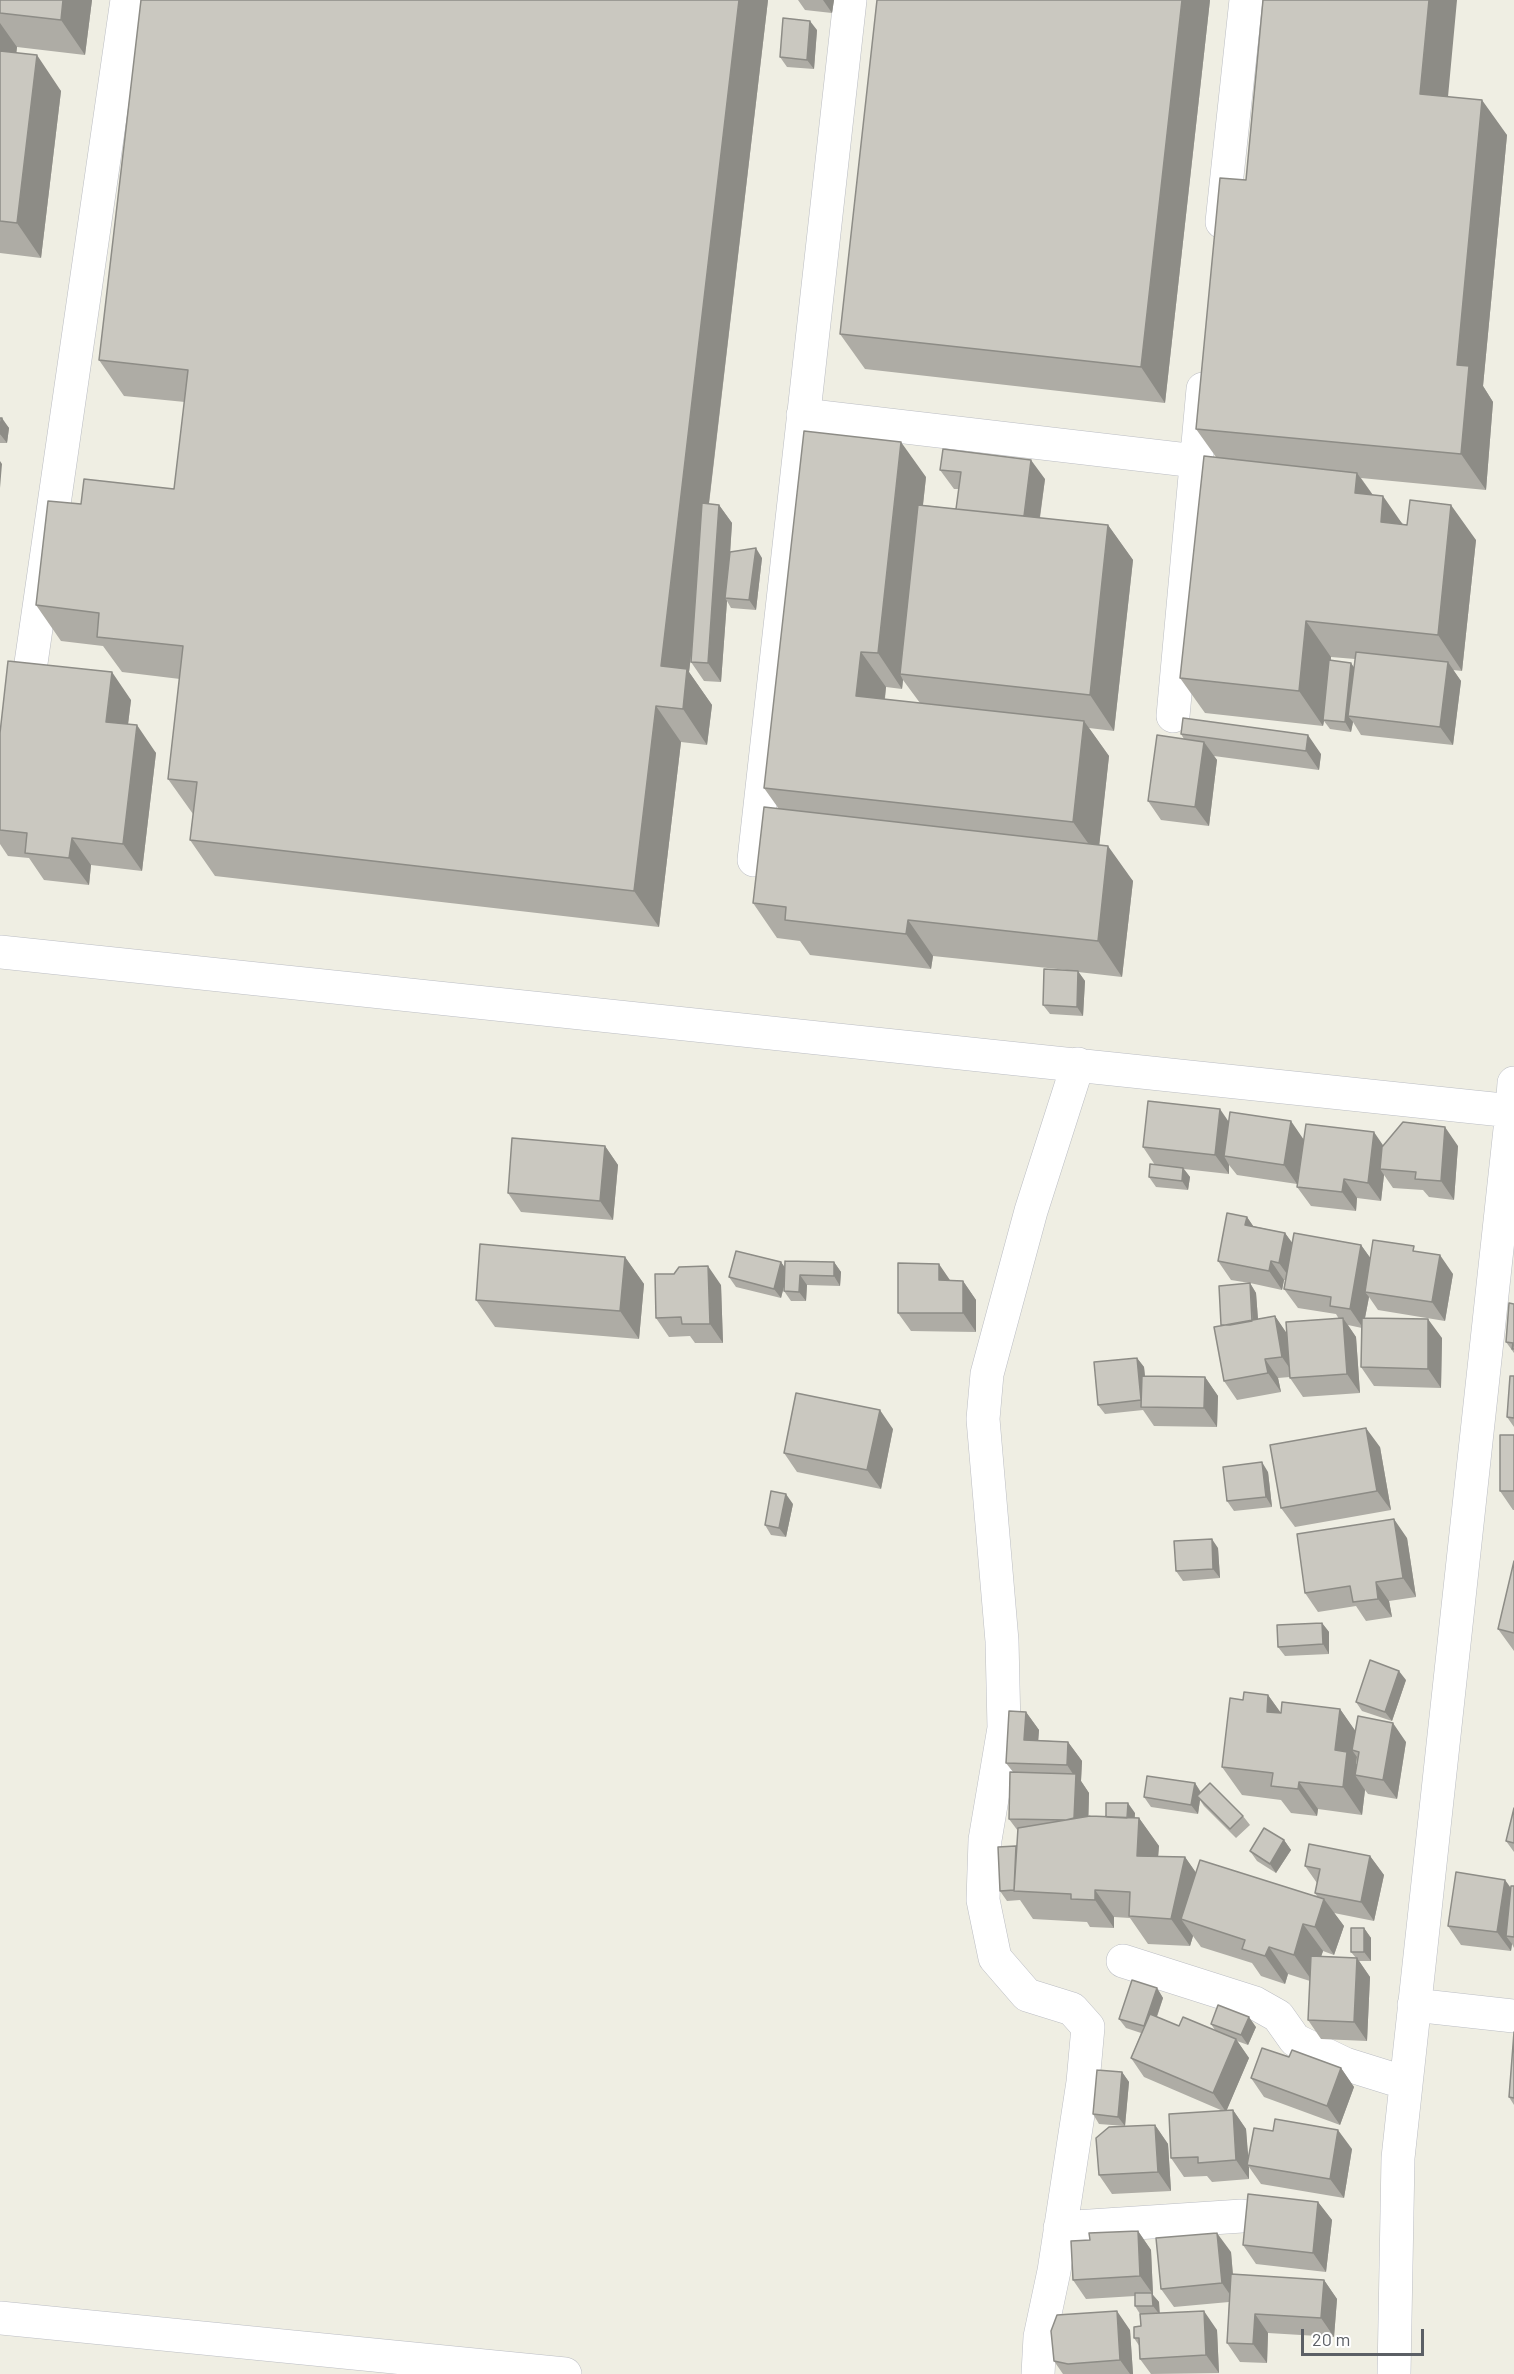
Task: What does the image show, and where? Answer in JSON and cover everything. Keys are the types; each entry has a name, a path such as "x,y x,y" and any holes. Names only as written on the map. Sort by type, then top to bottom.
{"street":[{"path":"31,663 127,0"},
{"path":"754,860 850,0"},
{"path":"1219,248 1246,0"},
{"path":"1173,716 1207,354"},
{"path":"803,415 1196,461"},
{"path":"0,952 1078,1064 1513,1102 1398,2158 1394,2374"},
{"path":"1038,2374 1040,2337 1083,2082 1088,2027 1072,2009 1027,1995 995,1958 983,1900 985,1840 1004,1728 1002,1641 983,1419 990,1363 1031,1211 1078,1064"},
{"path":"1123,1961 1255,2003 1278,2016 1295,2040 1345,2064 1406,2082"},
{"path":"1414,2005 1514,2016"},
{"path":"1060,2228 1242,2216"},
{"path":"0,2318 565,2374"}],"building":[{"path":"0,0 63,0 61,20 0,13"},
{"path":"141,0 739,0 661,666 687,669 683,709 656,706 634,891 190,840 197,782 168,779 183,646 97,637 99,613 36,605 48,501 81,504 84,479 174,489 188,370 99,360"},
{"path":"877,0 1182,0 1141,367 840,334"},
{"path":"1263,0 1429,0 1420,94 1482,100 1457,365 1469,366 1461,454 1196,429 1220,178 1246,180"},
{"path":"783,18 810,21 807,60 780,57"},
{"path":"0,51 37,55 17,223 0,221"},
{"path":"804,431 901,442 878,653 861,652 856,696 1084,721 1073,822 764,788"},
{"path":"943,449 1031,460 1024,516 956,509 961,472 940,470"},
{"path":"1204,456 1357,473 1355,493 1383,496 1381,522 1407,525 1410,500 1451,505 1438,635 1306,621 1299,691 1180,678"},
{"path":"702,503 719,505 708,663 691,662"},
{"path":"918,505 1108,525 1090,695 900,674"},
{"path":"756,548 749,600 725,598 730,552"},
{"path":"1356,652 1448,662 1440,727 1348,716"},
{"path":"1329,660 1351,663 1345,722 1323,720"},
{"path":"8,661 112,672 106,722 137,725 123,844 72,838 69,858 25,853 27,833 0,830 0,733"},
{"path":"1183,718 1308,735 1306,751 1181,734"},
{"path":"1157,735 1204,742 1195,807 1148,801"},
{"path":"764,807 1108,846 1098,941 908,920 906,934 785,920 786,907 753,903"},
{"path":"1044,969 1078,971 1077,1007 1043,1005"},
{"path":"1148,1101 1220,1109 1215,1155 1143,1147"},
{"path":"1230,1112 1291,1121 1284,1165 1224,1156"},
{"path":"1403,1122 1445,1127 1441,1181 1415,1179 1416,1172 1380,1169 1382,1147"},
{"path":"1306,1124 1374,1132 1368,1183 1344,1179 1342,1192 1297,1187"},
{"path":"512,1138 605,1146 600,1201 508,1193"},
{"path":"1150,1164 1183,1168 1182,1181 1149,1177"},
{"path":"1227,1213 1247,1217 1245,1225 1285,1233 1279,1263 1271,1261 1269,1271 1218,1261"},
{"path":"1294,1233 1361,1245 1350,1309 1330,1306 1331,1297 1284,1289"},
{"path":"1373,1240 1414,1246 1413,1251 1440,1255 1432,1302 1365,1292"},
{"path":"480,1244 625,1257 620,1311 476,1300"},
{"path":"736,1251 781,1262 774,1289 729,1277"},
{"path":"785,1261 834,1262 834,1276 800,1275 799,1292 784,1291"},
{"path":"898,1263 939,1264 939,1280 963,1281 963,1313 898,1313"},
{"path":"708,1266 710,1324 682,1324 681,1317 656,1318 655,1274 674,1274 679,1267"},
{"path":"1250,1283 1252,1321 1221,1325 1219,1286"},
{"path":"1509,1303 1514,1304 1514,1349 1512,1349 1513,1343 1506,1342"},
{"path":"1275,1316 1282,1357 1265,1359 1268,1373 1224,1381 1214,1327"},
{"path":"1343,1318 1347,1374 1290,1378 1286,1322"},
{"path":"1362,1318 1428,1319 1428,1369 1361,1367"},
{"path":"1137,1358 1141,1400 1098,1405 1094,1362"},
{"path":"1142,1376 1205,1377 1204,1408 1141,1407"},
{"path":"1510,1376 1514,1376 1514,1418 1507,1417"},
{"path":"796,1393 880,1410 867,1470 784,1453"},
{"path":"1366,1428 1377,1491 1281,1508 1270,1445"},
{"path":"1500,1435 1514,1435 1514,1491 1500,1491"},
{"path":"1262,1462 1266,1497 1227,1501 1223,1467"},
{"path":"771,1491 786,1494 779,1528 765,1525"},
{"path":"1394,1519 1403,1578 1376,1582 1378,1599 1353,1602 1350,1586 1305,1593 1297,1534"},
{"path":"1212,1539 1213,1569 1176,1571 1174,1541"},
{"path":"1514,1561 1514,1633 1498,1629"},
{"path":"1322,1623 1323,1644 1278,1647 1277,1625"},
{"path":"1370,1660 1399,1671 1385,1712 1356,1702"},
{"path":"1244,1692 1268,1695 1267,1712 1281,1713 1282,1702 1340,1709 1335,1750 1347,1752 1343,1787 1299,1782 1298,1789 1271,1786 1273,1773 1222,1767 1230,1698 1243,1700"},
{"path":"1009,1711 1026,1712 1024,1740 1068,1742 1067,1765 1006,1763"},
{"path":"1358,1716 1393,1723 1383,1780 1355,1775 1359,1752 1352,1750"},
{"path":"1010,1772 1076,1774 1074,1818 1066,1820 1009,1819"},
{"path":"1147,1776 1195,1783 1191,1805 1144,1797"},
{"path":"1210,1783 1243,1816 1230,1829 1197,1796"},
{"path":"1106,1803 1128,1803 1127,1818 1106,1817"},
{"path":"1514,1808 1514,1843 1506,1841"},
{"path":"1090,1816 1139,1818 1137,1856 1185,1857 1171,1919 1129,1916 1130,1892 1095,1890 1095,1900 1071,1899 1071,1894 1014,1891 1018,1828"},
{"path":"1264,1828 1284,1840 1270,1864 1250,1851"},
{"path":"1309,1844 1370,1856 1361,1902 1315,1893 1320,1869 1305,1866"},
{"path":"1016,1846 1014,1890 1000,1891 998,1847"},
{"path":"1200,1860 1324,1899 1315,1927 1303,1924 1294,1955 1269,1947 1265,1956 1242,1949 1245,1940 1181,1919"},
{"path":"1456,1872 1505,1880 1497,1932 1448,1926"},
{"path":"1511,1886 1514,1886 1514,1937 1506,1936"},
{"path":"1351,1928 1364,1928 1364,1952 1351,1952"},
{"path":"1311,1956 1357,1958 1354,2022 1308,2020"},
{"path":"1132,1980 1157,1988 1144,2026 1119,2019"},
{"path":"1218,2005 1249,2017 1241,2035 1211,2024"},
{"path":"1150,2014 1179,2026 1183,2017 1236,2039 1213,2093 1131,2058"},
{"path":"1514,2032 1514,2098 1509,2097"},
{"path":"1262,2048 1289,2057 1292,2050 1341,2068 1327,2106 1251,2078"},
{"path":"1097,2070 1122,2072 1118,2117 1093,2114"},
{"path":"1233,2110 1236,2160 1198,2163 1198,2157 1171,2158 1169,2114"},
{"path":"1275,2119 1338,2130 1330,2179 1247,2165 1254,2128 1273,2131"},
{"path":"1155,2125 1158,2172 1099,2175 1096,2138 1109,2127"},
{"path":"1248,2194 1318,2202 1313,2253 1243,2245"},
{"path":"1138,2231 1140,2276 1073,2280 1071,2241 1090,2240 1089,2233"},
{"path":"1217,2233 1222,2283 1161,2289 1156,2238"},
{"path":"1231,2274 1324,2280 1321,2318 1255,2314 1253,2344 1227,2343"},
{"path":"1135,2293 1152,2293 1153,2306 1135,2306"},
{"path":"1117,2311 1120,2360 1068,2364 1054,2361 1051,2331 1057,2315"},
{"path":"1204,2311 1206,2355 1140,2359 1139,2338 1134,2338 1134,2327 1141,2326 1140,2314"}]}
